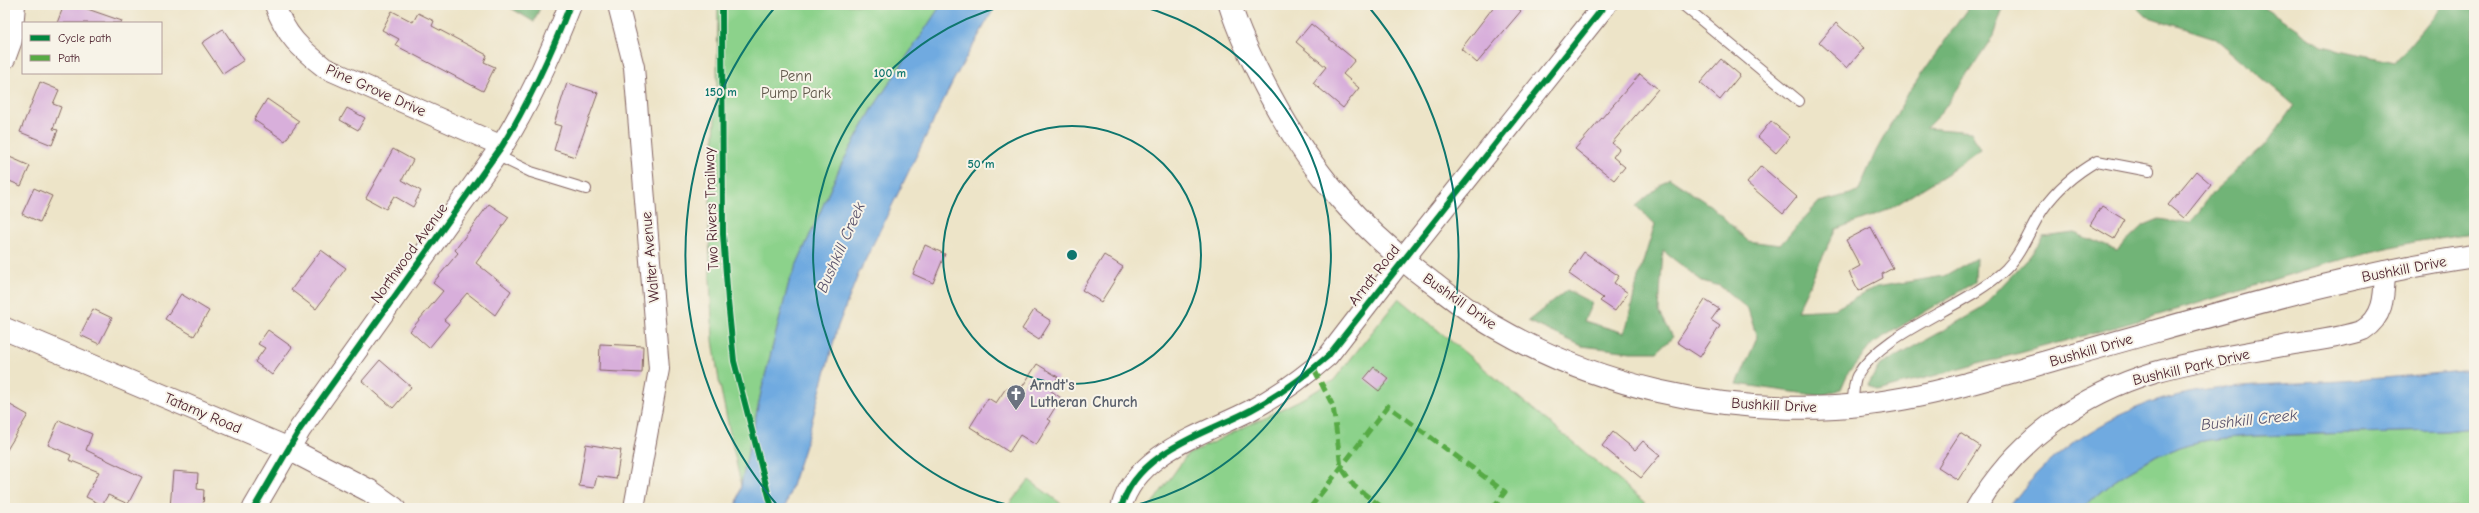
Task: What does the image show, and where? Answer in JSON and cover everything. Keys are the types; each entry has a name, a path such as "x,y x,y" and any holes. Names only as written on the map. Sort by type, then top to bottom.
{"main road":[{"name":"Northwood Avenue","path":"254,508 287,448 499,150 526,108 547,64 570,5"},
{"name":"Bushkill Drive","path":"1230,5 1237,27 1258,74 1302,152 1342,202 1402,260 1492,325 1552,356 1616,379 1673,395 1737,404 1800,408 1852,406 1914,397 2300,292 2385,271 2474,256"},
{"name":"Arndt Road","path":"1402,260 1605,5"},
{"name":"Tatamy Road","path":"5,329 287,448 370,491 394,508"}],"street":[{"path":"5,59 12,40 15,5"},
{"name":"Pine Grove Drive","path":"276,5 282,25 302,50 325,68 499,150"},
{"name":"Walter Avenue","path":"618,5 634,67 659,369 634,508"},
{"name":"Arndt Road","path":"1121,508 1135,479 1158,459 1195,437 1274,396 1314,369 1328,356 1402,260"},
{"name":"Bushkill Park Drive","path":"1976,508 2009,462 2029,441 2056,419 2111,388 2157,371 2363,330 2370,325 2381,310 2384,299 2385,271"}],"lane":[{"path":"1683,5 1799,101"},
{"path":"499,150 531,172 586,190"},
{"path":"1852,406 1856,377 1869,358 1894,340 1982,288 2007,268 2043,209 2075,174 2097,161 2149,171"}],"green space":[{"path":"506,5 541,5 534,22"},
{"name":"Penn Pump Park","path":"718,5 941,5 873,108 841,165 789,282 762,388 741,485 719,381 713,340 710,280 709,218 717,87"},
{"path":"1970,5 2004,5 1993,36 1942,112 1926,128 1971,132 1980,149 1946,174 1888,210 1836,229 1797,311 1835,309 1876,287 1944,276 1976,258 1975,282 1873,343 1848,373 1841,389 1821,396 1737,384 1757,338 1748,309 1720,286 1702,281 1663,251 1659,311 1673,337 1657,352 1631,352 1582,346 1528,321 1567,290 1592,303 1584,321 1625,333 1638,278 1655,224 1636,206 1669,178 1711,206 1748,241 1780,245 1819,202 1858,192 1876,151 1909,92"},
{"path":"2135,5 2261,5 2322,46 2395,62 2443,5 2474,5 2474,233 2400,245 2328,263 2148,318 1877,391 1868,385 1879,366 1979,310 2030,256 2044,237 2074,233 2117,250 2142,226 2159,219 2190,224 2213,192 2268,142 2294,105 2215,38 2146,16"},
{"path":"1399,298 1645,502 1640,508 1149,508 1187,455 1306,397 1334,380"},
{"path":"2474,428 2474,508 2084,508 2107,487 2136,467 2168,452 2198,442 2245,437 2446,431"},
{"path":"1029,480 1067,508 1006,508"}],"water":[{"name":"Bushkill Creek","path":"941,5 996,5 953,81 858,275 838,326 807,439 785,508 736,508 762,388 789,282 841,165 873,108"},
{"name":"Bushkill Creek","path":"2474,370 2474,428 2446,431 2232,437 2209,440 2184,446 2136,467 2107,487 2084,508 2009,508 2023,489 2039,472 2075,442 2108,422 2139,407 2171,397 2203,390 2235,387 2341,381"}],"building":[{"path":"64,5 76,5 122,21 122,22 57,22"},
{"path":"1495,5 1514,5 1521,11 1477,63 1461,49"},
{"path":"392,11 413,22 418,13 434,21 432,26 487,55 484,62 495,67 483,91 395,45 399,39 382,30"},
{"path":"1836,23 1864,48 1847,68 1819,43"},
{"path":"1311,24 1355,60 1343,74 1359,88 1343,108 1313,83 1326,67 1296,42"},
{"path":"223,29 244,60 223,74 202,43"},
{"path":"1721,59 1740,75 1720,100 1700,83"},
{"path":"1640,74 1658,89 1612,143 1619,149 1613,157 1625,167 1614,180 1575,149"},
{"path":"40,82 59,90 53,104 61,107 53,129 58,130 52,145 20,132"},
{"path":"567,83 598,93 575,157 554,150 561,126 554,124"},
{"path":"267,99 299,121 285,141 254,120"},
{"path":"347,108 365,118 358,130 340,120"},
{"path":"1771,121 1790,137 1776,153 1758,137"},
{"path":"393,149 413,160 402,180 421,191 413,207 394,196 386,209 366,198"},
{"path":"5,155 30,166 21,186 5,179"},
{"path":"1761,166 1797,197 1783,214 1747,183"},
{"path":"2196,171 2211,184 2184,218 2168,205"},
{"path":"34,188 52,196 40,222 22,214"},
{"path":"489,204 509,217 476,263 511,291 495,315 467,293 444,320 449,324 429,348 410,331 443,291 433,283 458,253 455,250"},
{"path":"2102,206 2125,220 2114,239 2090,225"},
{"path":"1871,227 1893,268 1882,274 1883,278 1858,291 1849,272 1860,266 1846,240"},
{"path":"925,245 945,254 933,283 913,274"},
{"path":"321,250 346,268 316,309 291,290"},
{"path":"1584,252 1619,276 1614,283 1628,293 1615,311 1600,301 1603,298 1569,274"},
{"path":"1104,255 1123,267 1101,302 1082,290"},
{"path":"181,294 209,311 194,336 165,319"},
{"path":"1705,300 1719,309 1711,320 1720,326 1700,357 1677,342"},
{"path":"93,309 112,318 99,344 80,335"},
{"path":"1034,310 1051,321 1039,340 1022,329"},
{"path":"268,330 292,347 272,375 255,362 265,348 258,344"},
{"path":"600,344 643,346 642,373 599,371"},
{"path":"380,360 411,387 393,408 362,381"},
{"name":"Arndt's Lutheran Church","path":"1037,364 1058,377 1050,390 1061,398 1048,419 1051,421 1036,445 1020,435 1009,452 970,427 988,398 996,403 1006,388 1017,395"},
{"path":"1374,367 1389,379 1379,391 1364,379"},
{"path":"5,402 28,415 5,453"},
{"path":"59,420 92,434 86,450 142,477 128,504 108,495 102,505 86,497 99,472 69,460 71,455 48,445"},
{"path":"1613,432 1635,450 1643,441 1660,455 1641,478 1602,446"},
{"path":"1960,433 1980,446 1958,480 1938,467"},
{"path":"586,444 621,450 616,479 597,476 594,488 579,486"},
{"path":"173,471 198,473 197,489 204,490 203,508 170,508"}],"marked path":[{"path":"1314,369 1333,406 1341,467 1354,486 1383,508"},
{"path":"1310,508 1388,406 1505,492 1493,508"}],"cycle path":[{"path":"254,508 300,429 502,146 522,112 539,77 570,5"},
{"name":"Two Rivers Trailway","path":"722,5 723,234 728,301 734,361 772,508"},
{"path":"1121,508 1129,489 1141,472 1157,459 1174,447 1251,410 1281,392 1328,356 1605,5"}],"place":[{"name":"Arndt's Lutheran Church","path":"1016,411"}]}
